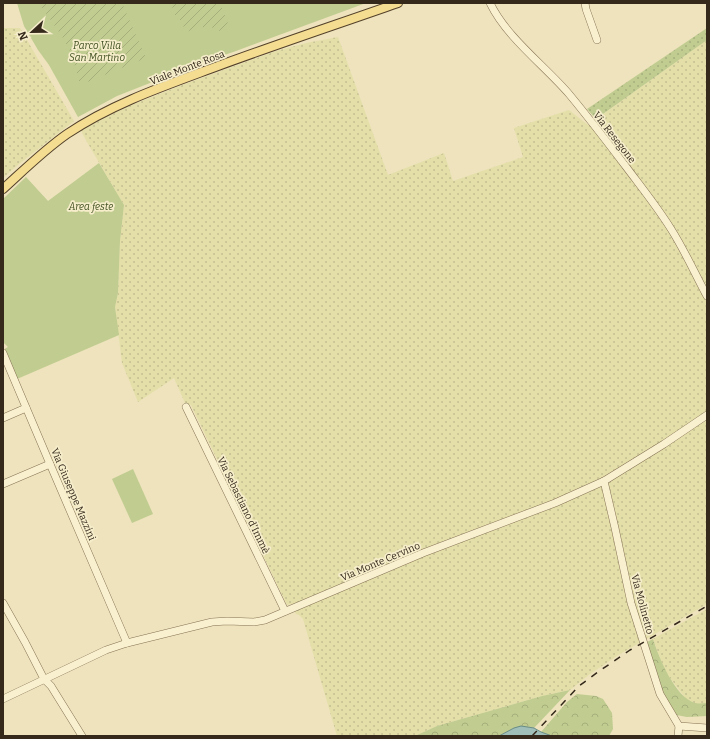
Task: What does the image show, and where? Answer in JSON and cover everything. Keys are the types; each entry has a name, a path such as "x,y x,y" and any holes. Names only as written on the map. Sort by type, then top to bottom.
{"main road":[{"name":"Viale Monte Rosa","path":"3,189 31,163 67,135 92,119 128,101 190,76 398,3"}],"street":[{"name":"Via Resegone","path":"490,3 495,14 509,32 560,84 638,182 677,238 707,296"},
{"path":"585,3 598,40"},
{"name":"Via Giuseppe Mazzini","path":"3,353 127,643"},
{"name":"Via Sebastiano d'Immè","path":"186,407 285,611"},
{"path":"3,418 26,408"},
{"name":"Via Monte Cervino","path":"44,679 106,650 127,643 212,622 254,622 265,620 423,553 555,503 604,481 664,444 707,415"},
{"path":"3,484 50,464"},
{"name":"Via Molinetto","path":"604,481 631,603 660,694 679,726"},
{"path":"3,603 44,679 51,686 82,736"},
{"path":"3,699 44,679"},
{"path":"678,736 679,726 707,728"}],"shaded area":[{"path":"3,28 20,28 74,121 3,178"},
{"path":"338,37 388,175 444,153 453,181 523,157 514,128 569,110 588,125 707,40 707,604 620,654 590,674 570,690 542,696 437,726 415,736 337,736 303,619 296,614 291,604 287,605 191,405 185,403 174,378 138,402 122,363 115,307 118,293 120,241 124,205 81,131 93,123 129,106 182,85 276,51"},
{"path":"707,609 707,703 696,704 687,700 666,673 653,639"}],"green space":[{"name":"Parco Villa San Martino","path":"17,3 366,3 198,64 117,96 78,117 49,65 24,26"},
{"path":"39,3 122,3 146,58 80,85 72,55 63,38"},
{"path":"172,3 220,3 229,26 219,31 211,27 207,27 186,32 181,21 173,13"},
{"path":"707,28 707,40 596,119 587,109"},
{"name":"Area feste","path":"99,163 124,205 120,241 118,293 115,307 119,335 17,379 3,350 8,347 3,342 3,199 26,177 48,201"},
{"path":"133,469 153,514 132,523 112,479"},
{"path":"653,639 659,656 675,685 688,699 696,703 707,703 707,716 687,717 671,714 665,703 647,642"},
{"path":"570,690 534,728 514,728 499,736 415,736 437,726 542,696"},
{"path":"577,694 596,696 603,699 612,713 613,729 609,736 552,736 541,732 567,702"}],"water":[{"path":"521,726 534,728 552,736 499,736"}],"railway":[{"path":"532,736 579,686 630,650 707,606"}]}
